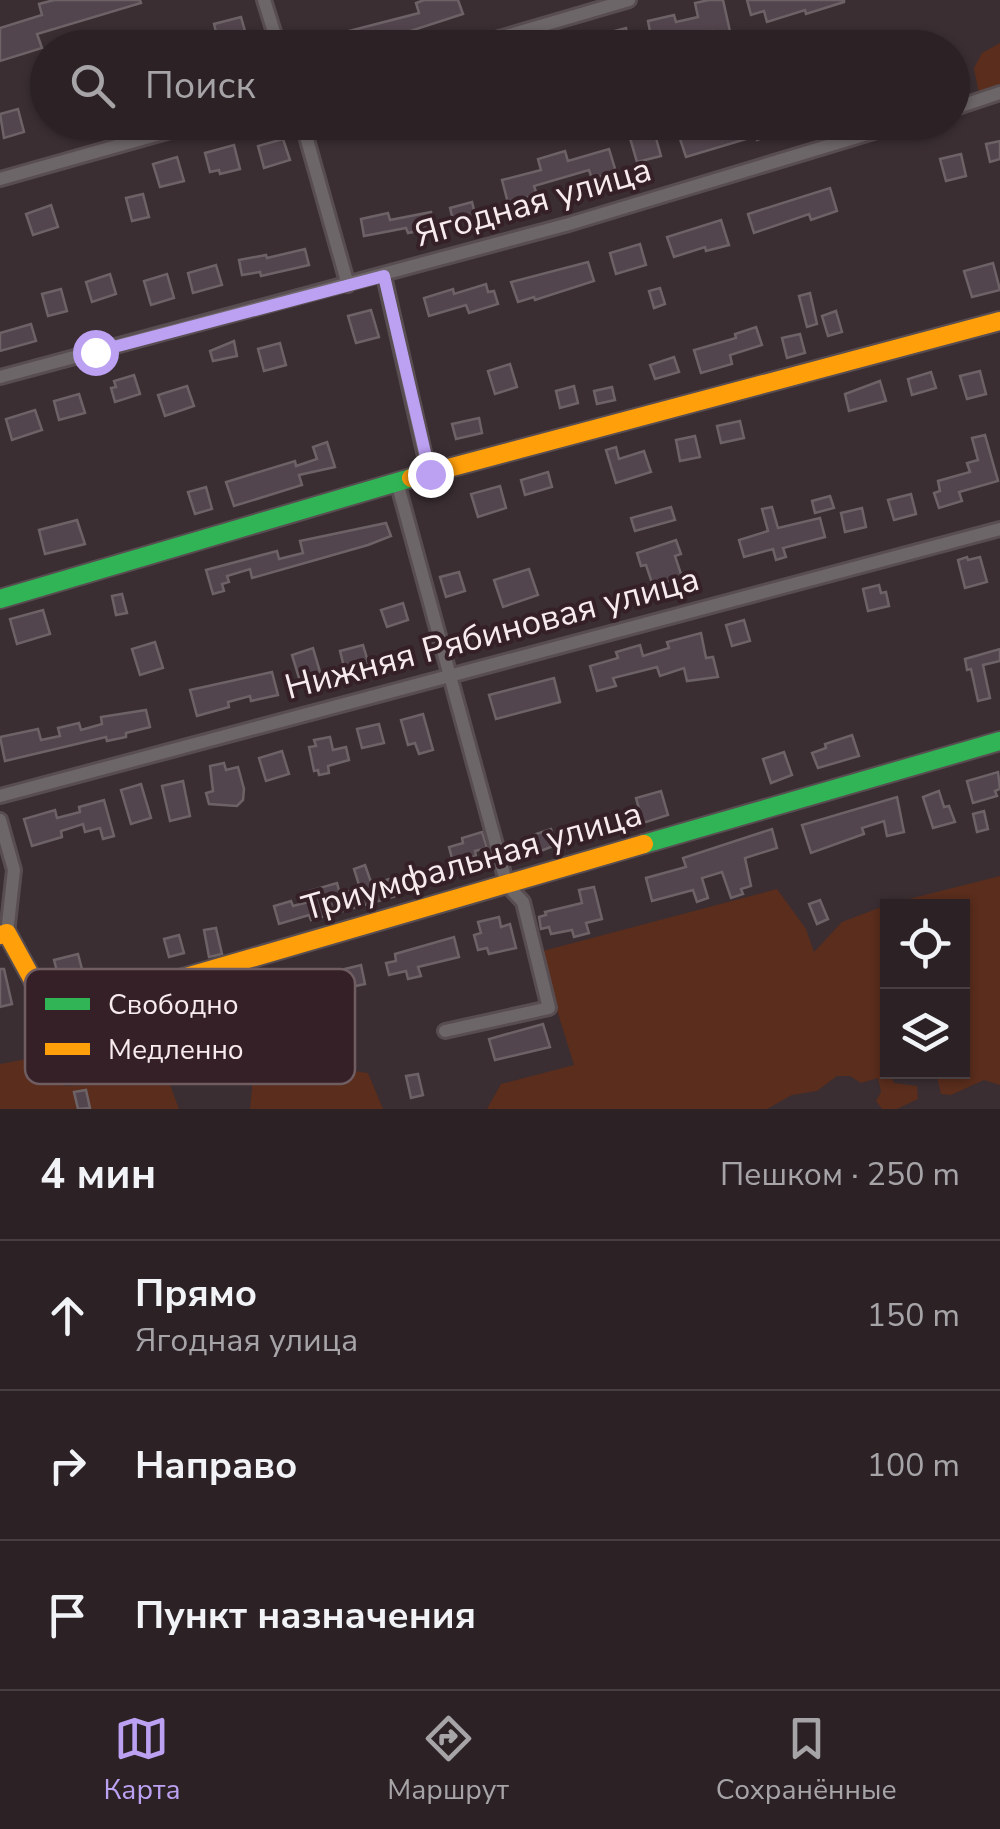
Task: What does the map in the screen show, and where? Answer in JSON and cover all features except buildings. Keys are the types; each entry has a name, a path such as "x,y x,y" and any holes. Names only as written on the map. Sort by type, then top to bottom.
{"street":[{"path":"264,0 273,30"},
{"path":"526,30 629,0"},
{"path":"970,103 1000,93"},
{"path":"0,179 138,140"},
{"path":"307,140 348,285"},
{"name":"Ягодная улица","path":"0,377 570,224 848,140"},
{"path":"384,276 430,474"},
{"path":"0,599 398,482 1000,321"},
{"path":"398,482 507,885 523,902 550,1008 445,1031"},
{"name":"Нижняя Рябиновая улица","path":"0,796 1000,529"},
{"name":"Триумфальная улица","path":"215,969 1000,742"},
{"path":"0,820 14,870 4,934"},
{"name":"Триумфальная улица","path":"4,934 28,969"}],"shaded area":[{"path":"1000,43 1000,99 979,94 974,68 982,53"},
{"path":"1000,876 1000,1085 984,1080 951,1095 941,1094 938,1079 970,1079 970,899 909,899"},
{"path":"777,889 806,929 814,952 842,922 880,907 880,1079 917,1086 918,1099 897,1109 882,1109 876,1101 881,1092 878,1078 861,1083 850,1076 837,1076 817,1091 792,1095 767,1109 487,1109 501,1084 574,1065 539,952"},
{"path":"25,1059 25,1084 170,1084 179,1109 0,1109 0,1064"},
{"path":"355,1071 368,1073 383,1109 250,1109 252,1084 355,1084"}],"traffic: fast":[{"path":"0,599 411,478"},
{"path":"644,844 1000,741"}],"traffic: slow":[{"path":"411,478 1000,321"},
{"path":"214,969 644,844"},
{"path":"0,935 7,933 27,969"}],"route":[{"path":"95,352 384,276 430,474"}]}
